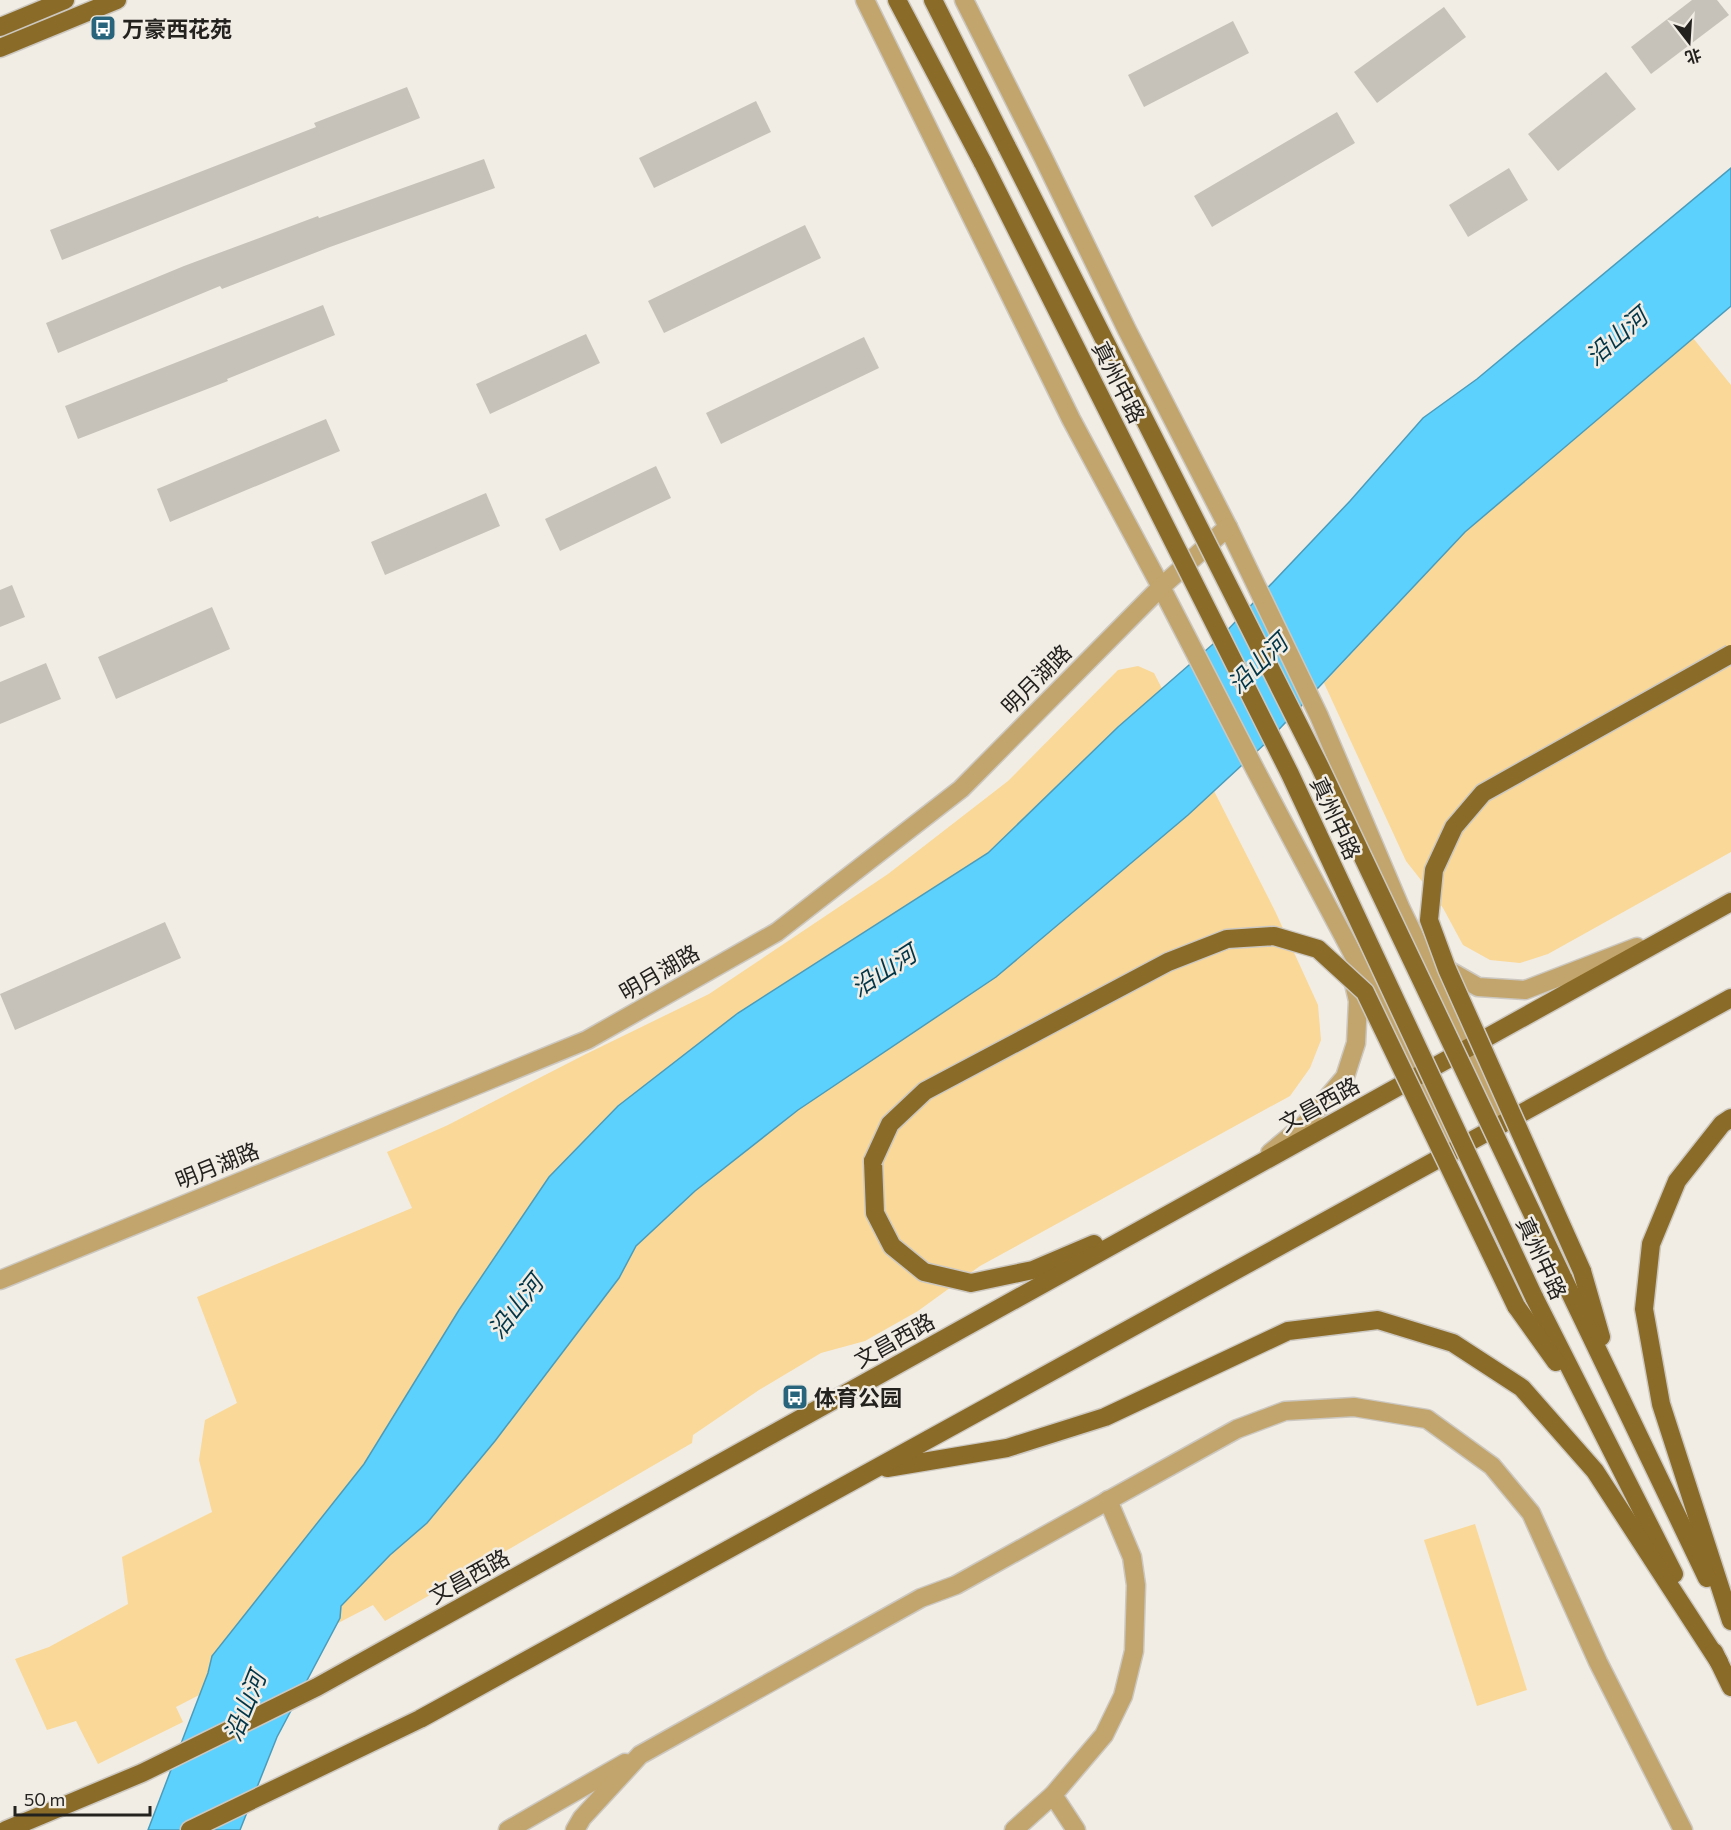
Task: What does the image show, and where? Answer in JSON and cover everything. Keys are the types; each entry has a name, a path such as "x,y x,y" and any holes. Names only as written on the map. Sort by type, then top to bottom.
{"main road":[{"path":"0,27 65,0"},
{"path":"0,48 117,0"},
{"name":"真州中路","path":"897,0 983,163 1290,774 1534,1297 1719,1662"},
{"name":"真州中路","path":"933,0 1319,765 1731,1629"},
{"path":"1615,1385 1582,1271 1447,969 1429,920 1434,870 1454,827 1483,793 1731,654"},
{"name":"文昌西路","path":"6,1830 142,1773 317,1687 1731,902"},
{"path":"1187,1204 1033,1270 971,1283 924,1272 892,1246 875,1213 873,1161 890,1124 925,1091 1168,962 1227,939 1274,936 1318,949 1365,992 1516,1306 1587,1405"},
{"path":"190,1830 420,1719 1731,998"},
{"path":"1731,1118 1722,1124 1677,1181 1651,1244 1644,1309 1661,1404 1731,1621"},
{"path":"873,1470 1007,1448 1105,1417 1288,1331 1378,1320 1453,1343 1522,1388 1594,1471 1719,1662 1731,1687"}],"street":[{"name":"真州中路","path":"865,0 1071,418 1455,1151"},
{"name":"真州中路","path":"964,0 1127,330 1228,526 1319,716 1401,909 1469,1049 1502,1124"},
{"name":"明月湖路","path":"0,1280 587,1041 777,932 961,789 1161,587 1228,526"},
{"path":"1401,909 1439,964 1478,987 1525,990 1688,926"},
{"path":"1252,1169 1305,1124 1345,1077 1356,1042 1358,1001 1341,932"},
{"path":"508,1830 921,1598 956,1585 1237,1429 1286,1411 1354,1407 1427,1419 1492,1466 1531,1513 1598,1662 1683,1830"},
{"path":"1014,1830 1053,1795 1104,1735 1124,1696 1134,1651 1136,1585 1132,1557 1108,1500"},
{"path":"575,1830 582,1818 640,1755"},
{"path":"1053,1795 1076,1830"}],"shaded area":[{"path":"1693,338 1731,385 1731,852 1548,954 1520,963 1490,960 1463,945 1443,908 1406,861 1324,683 1465,532"},
{"path":"1138,666 1154,673 1275,911 1318,1005 1321,1040 1310,1068 1290,1096 980,1266 918,1311 865,1341 821,1353 759,1390 693,1435 692,1443 385,1621 373,1605 176,1707 183,1722 98,1764 76,1721 47,1730 15,1659 49,1647 128,1604 122,1557 212,1512 199,1460 205,1420 237,1403 197,1297 412,1208 387,1152 448,1125 709,994 888,874 1008,781 1118,670"},
{"path":"1475,1524 1527,1690 1477,1706 1424,1540"}],"water":[{"name":"沿山河","path":"1731,168 1731,306 1465,532 1268,741 1188,815 996,977 798,1110 695,1191 636,1246 619,1278 495,1441 427,1523 390,1555 341,1606 340,1618 277,1737 240,1830 148,1830 208,1673 212,1656 364,1464 459,1310 549,1177 618,1106 738,1013 988,853 1118,727 1220,638 1350,501 1423,418 1477,379"}],"building":[{"path":"1692,0 1717,0 1729,15 1651,74 1631,47"},
{"path":"1444,7 1466,37 1377,103 1354,72"},
{"path":"1233,21 1249,53 1144,107 1128,75"},
{"path":"1606,72 1636,109 1558,171 1528,134"},
{"path":"407,87 420,118 62,260 50,230 316,127 314,123"},
{"path":"756,101 771,132 654,188 639,158"},
{"path":"1337,112 1355,143 1212,227 1194,196"},
{"path":"484,159 495,188 330,247 222,289 220,286 58,353 46,323 184,266 318,216 319,218"},
{"path":"1509,168 1528,200 1468,237 1449,205"},
{"path":"805,225 821,258 664,333 648,301"},
{"path":"323,305 335,335 227,379 228,381 78,439 65,406"},
{"path":"586,334 600,363 490,414 476,384"},
{"path":"864,337 879,368 721,444 706,413"},
{"path":"326,419 340,451 170,522 157,489"},
{"path":"656,466 671,498 560,551 545,519"},
{"path":"486,493 500,526 385,575 371,542"},
{"path":"12,585 25,617 0,627 0,590"},
{"path":"212,607 230,649 116,699 98,657"},
{"path":"46,663 61,699 0,724 0,682"},
{"path":"165,922 181,958 15,1030 0,994"}],"place":[{"name":"万豪西花苑","path":"103,28"},
{"name":"体育公园","path":"795,1397"}]}
